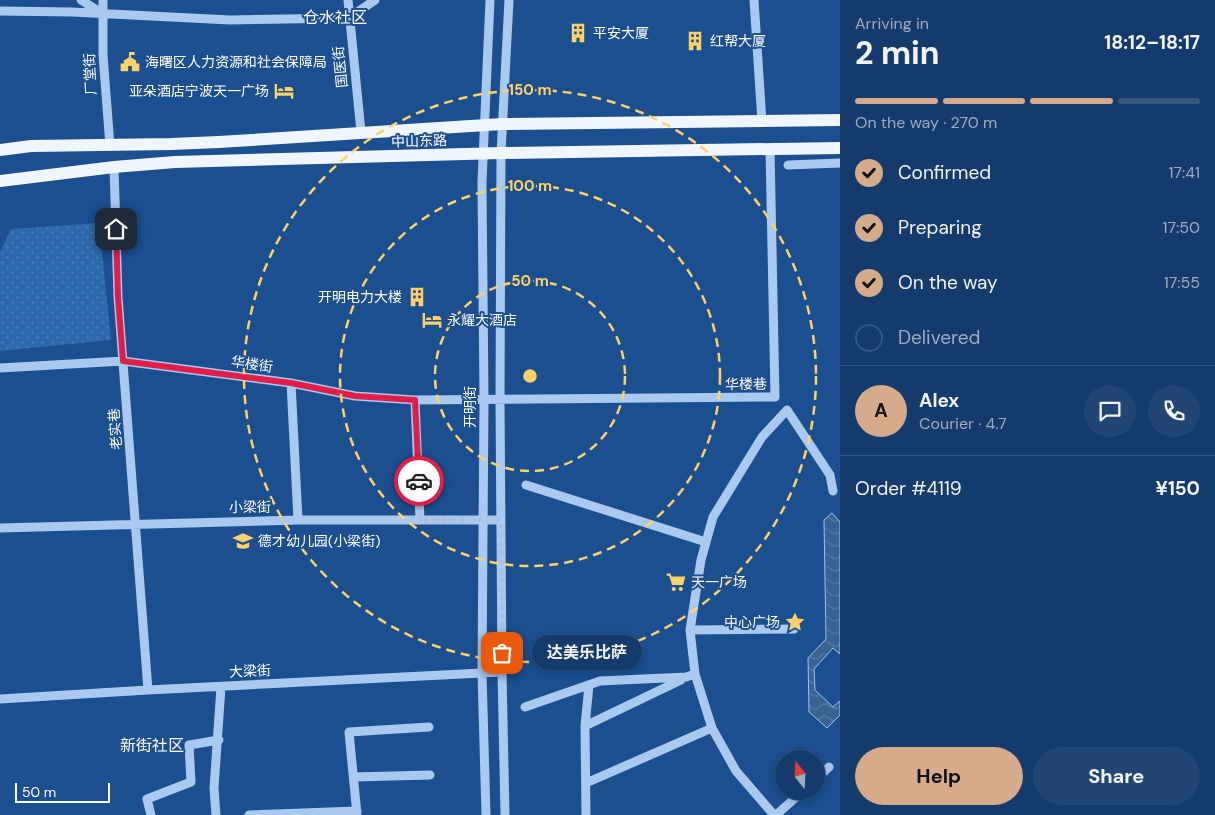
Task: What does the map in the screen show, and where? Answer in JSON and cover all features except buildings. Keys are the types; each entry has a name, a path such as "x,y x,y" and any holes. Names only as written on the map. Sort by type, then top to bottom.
{"main road":[{"name":"中山东路","path":"0,150 31,146 110,146 219,142 502,124 840,120"},
{"name":"中山东路","path":"0,181 114,167 175,162 501,153 840,148"}],"street":[{"path":"3,0 1,11 230,20 349,18 375,0"},
{"path":"80,0 102,14"},
{"name":"厂堂街","path":"103,0 103,55 110,146"},
{"name":"国医街","path":"348,0 361,132"},
{"name":"开明街","path":"486,815 482,673 484,399 482,154 490,0"},
{"path":"505,815 500,400 501,153 509,0"},
{"path":"754,0 762,122"},
{"name":"华楼巷","path":"500,400 774,397 770,149"},
{"path":"788,165 840,163"},
{"name":"老实巷","path":"114,167 118,287 148,690"},
{"name":"华楼街","path":"0,368 123,361 291,383 355,396 415,400 500,400"},
{"path":"291,383 298,520"},
{"path":"415,400 420,520"},
{"path":"792,800 775,815 736,771 712,728 690,675 690,630 696,584 713,517 758,444 787,410 830,475 833,491"},
{"path":"526,486 706,542"},
{"name":"小梁街","path":"0,528 298,520 501,520"},
{"path":"690,630 794,629"},
{"name":"大梁街","path":"0,699 502,672"},
{"path":"525,707 600,681 690,675"},
{"path":"585,726 690,675"},
{"path":"586,815 585,726 589,685"},
{"path":"216,815 214,788 219,740 221,687"},
{"path":"249,815 357,813 349,732 429,727"},
{"path":"586,783 712,728"},
{"path":"151,815 147,799 191,782 189,745 219,740"},
{"path":"825,770 829,766"},
{"path":"354,777 430,775"}],"shaded area":[{"path":"99,223 111,340 0,351 0,252 11,229"}],"water":[{"path":"832,513 840,522 840,654 833,648 814,669 815,690 833,707 840,701 840,715 827,728 809,712 808,658 826,639 824,520"}],"way so far":[{"path":"419,481 420,520 501,520 502,653"}],"place":[{"name":"平安大厦","path":"578,33"},
{"name":"红帮大厦","path":"695,41"},
{"name":"海曙区人力资源和社会保障局","path":"130,62"},
{"name":"亚朵酒店宁波天一广场","path":"284,91"},
{"name":"开明电力大楼","path":"417,297"},
{"name":"永耀大酒店","path":"432,320"},
{"name":"德才幼儿园(小梁街)","path":"243,541"},
{"name":"天一广场","path":"676,582"},
{"name":"中心广场","path":"795,622"},
{"name":"达美乐比萨","path":"502,653"}],"district":[{"name":"仓水社区","path":"335,17"},
{"name":"新街社区","path":"152,745"}],"route":[{"path":"116,229 118,297 123,361 291,383 355,396 415,400 419,481"}]}
